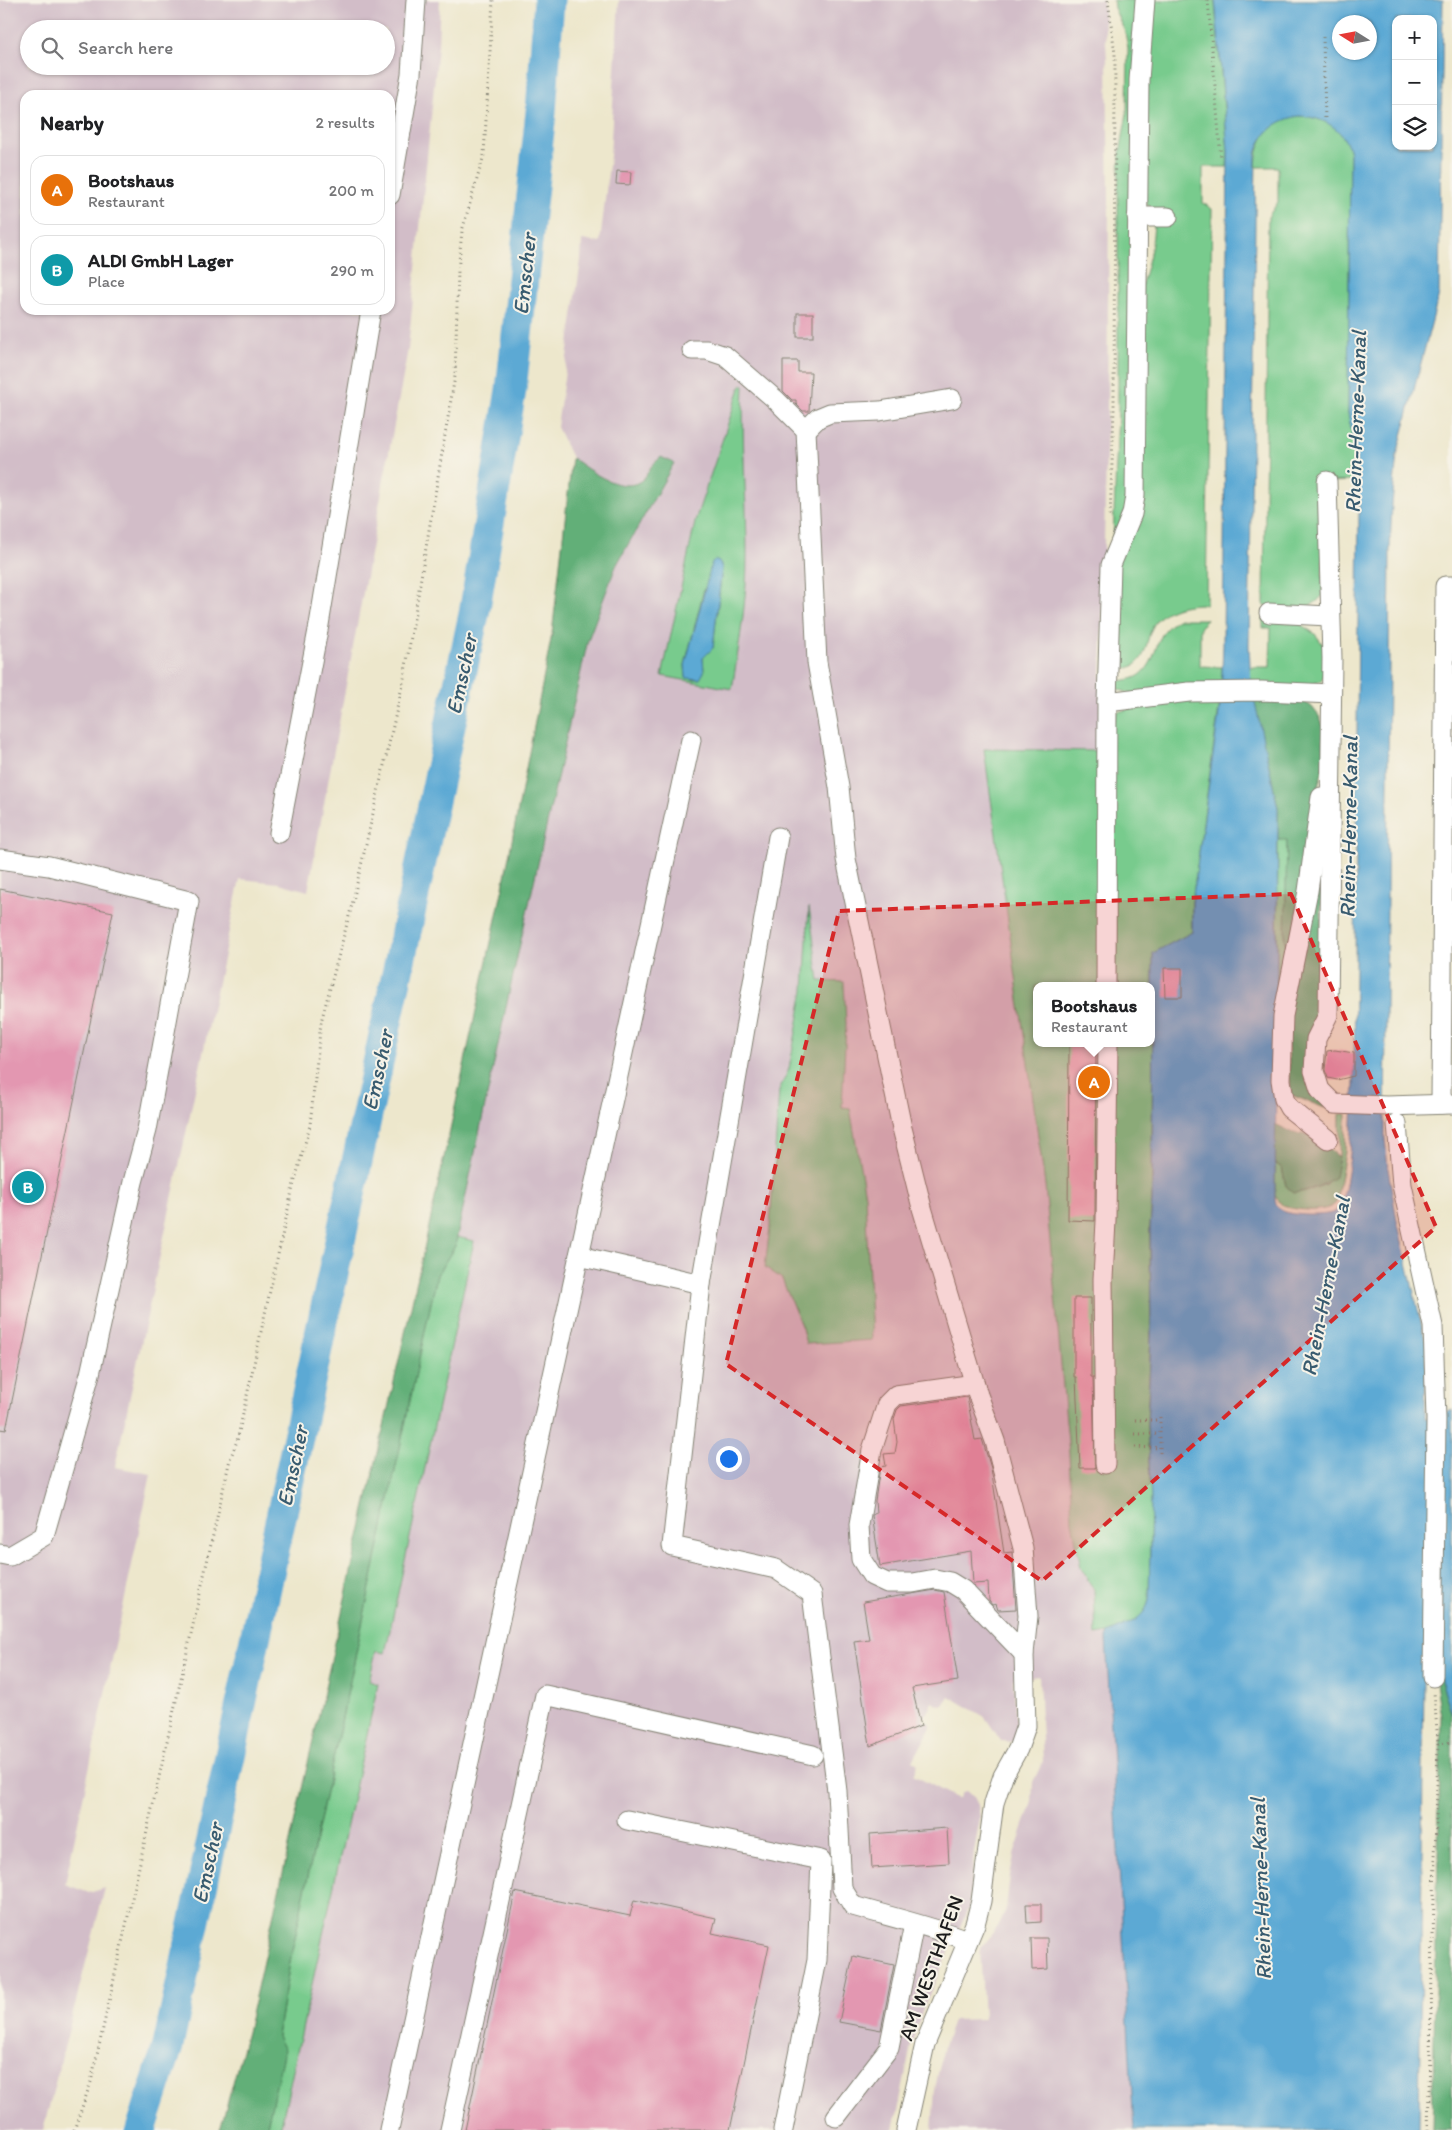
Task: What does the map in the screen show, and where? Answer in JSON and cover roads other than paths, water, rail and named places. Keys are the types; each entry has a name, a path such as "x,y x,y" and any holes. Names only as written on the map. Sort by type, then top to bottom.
{"street":[{"path":"395,166 411,74 416,0"},
{"path":"1106,982 1107,702 1111,565 1132,514 1135,496 1139,80 1145,0"},
{"path":"1137,217 1168,217"},
{"path":"279,832 319,625 369,315"},
{"path":"692,350 706,350 725,356 776,400 806,430 818,418 830,413 880,411 952,399"},
{"name":"AM WESTHAFEN","path":"806,430 817,662 839,786 846,859 902,1128 922,1208 994,1441 1023,1548 1028,1616 1024,1654 1026,1726 1018,1749 1003,1776 994,1803 981,1901 968,1940 925,2044 906,2130"},
{"path":"1327,481 1329,616 1332,658 1328,1015 1316,1039 1314,1071 1320,1090 1334,1104 1350,1106 1447,1104 1445,586 1452,586"},
{"path":"1269,612 1329,616"},
{"path":"1107,702 1189,692 1262,691 1332,694"},
{"path":"389,2130 691,740"},
{"path":"1328,1139 1289,1108 1284,1099 1281,1080 1283,1016 1308,891 1320,799 1331,778"},
{"path":"778,837 701,1284 672,1546 776,1569 812,1594 837,1791 842,1888 853,1906 938,1929 968,1940"},
{"path":"0,859 49,866 189,901 147,1130 133,1182 90,1374 44,1536 10,1556 0,1554"},
{"path":"1105,1464 1104,1279 1108,1047"},
{"path":"1397,1124 1402,1185 1433,1326 1436,1419 1433,1677"},
{"path":"579,1256 701,1284"},
{"path":"975,1384 896,1394 887,1404 870,1460 860,1525 861,1559 872,1576 887,1582 913,1583 935,1578 950,1582 963,1590 1024,1654"},
{"path":"450,2130 545,1695 813,1755"},
{"path":"626,1820 821,1860 817,1960 783,2130"},
{"path":"836,2117 889,2048 914,1924"}],"water":[{"name":"Rhein-Herne-Kanal","path":"1215,0 1443,0 1439,294 1397,455 1390,548 1385,1138 1388,1169 1397,1220 1426,1344 1425,1418 1436,1419 1452,1410 1452,1714 1440,1677 1424,1677 1419,2130 1134,2130 1106,1638 1108,1633 1139,1617 1147,1607 1149,1600 1151,1498 1147,1425 1151,1336 1150,1227 1152,1200 1153,1047 1155,1047 1153,953 1192,932 1192,902 1221,698 1228,151","holes":["1299,116 1331,125 1343,137 1350,153 1348,413 1355,449 1359,496 1354,1086 1348,1170 1342,1201 1336,1211 1317,1215 1300,1215 1286,1212 1279,1208 1275,1200 1278,808 1251,684 1249,646 1256,155 1258,147 1271,128 1291,118"]},
{"path":"715,560 722,567 713,648 703,658 704,672 700,679 686,678 685,665 712,562"}],"waterway":[{"name":"Emscher","path":"141,2130 168,2046 474,614 511,390 541,112 549,0"}],"place":[{"name":"Bootshaus","path":"1094,1082"},
{"name":"ALDI GmbH Lager","path":"28,1187"}]}
